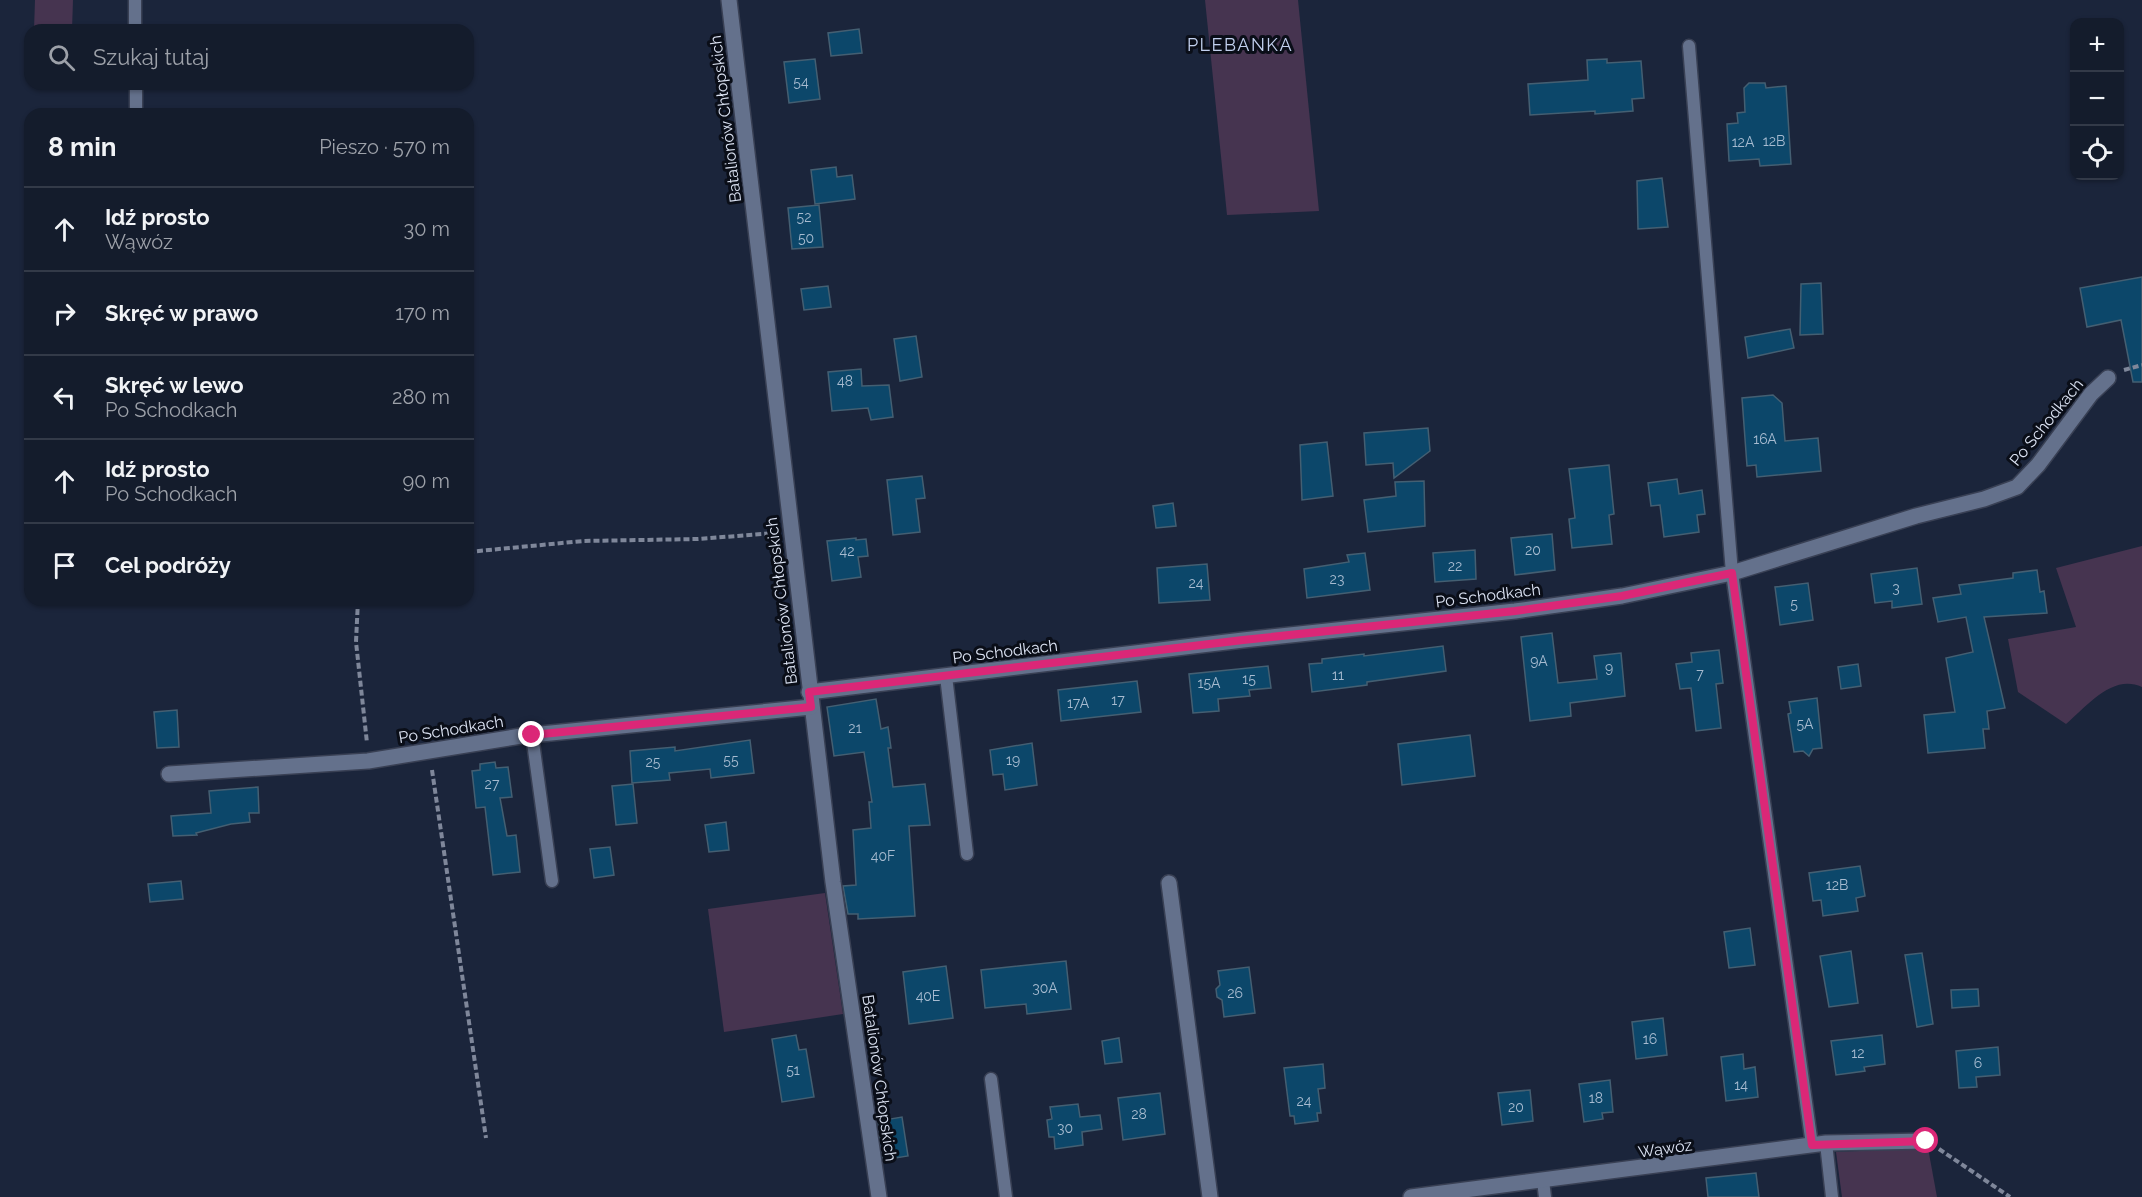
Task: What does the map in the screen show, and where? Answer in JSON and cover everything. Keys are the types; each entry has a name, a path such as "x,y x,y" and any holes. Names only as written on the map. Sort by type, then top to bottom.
{"street":[{"name":"Batalionów Chłopskich","path":"729,0 810,700 833,882 879,1197"},
{"name":"Po Schodkach","path":"169,774 368,761 532,735 810,700 946,676 1515,611 1622,596 1732,573 2017,487 2038,465 2091,394 2108,378"},
{"path":"1169,883 1210,1197"},
{"name":"Wąwóz","path":"1411,1197 1819,1144 1926,1141"}],"lane":[{"path":"135,0 135,24"},
{"path":"1689,46 1732,573 1819,1144 1832,1197"},
{"path":"136,90 136,108"},
{"path":"946,676 966,854"},
{"path":"532,735 552,881"},
{"path":"991,1079 1006,1197"},
{"path":"1543,1181 1545,1197"}],"path":[{"path":"474,551 583,541 698,539 791,532"},
{"path":"357,606 356,642 368,761"},
{"path":"429,751 486,1138"},
{"path":"1956,1157 2010,1197"}],"shaded area":[{"path":"35,0 73,0 72,24 34,24"},
{"path":"1205,0 1298,0 1319,211 1227,215"},
{"path":"2142,546 2142,687 2121,684 2111,688 2066,724 2018,692 2008,639 2076,627 2056,568"},
{"path":"825,893 843,1014 724,1032 708,909"},
{"path":"1928,1148 1937,1197 1842,1197 1836,1152"}],"building":[{"path":"859,29 862,53 831,56 828,33"},
{"path":"815,59 820,99 789,103 784,62"},
{"path":"1607,59 1607,63 1641,61 1644,98 1632,99 1633,111 1530,115 1528,84 1588,80 1587,60"},
{"path":"1749,83 1765,83 1766,88 1786,86 1791,164 1760,166 1759,159 1729,161 1727,124 1738,123 1737,113 1745,112 1744,88"},
{"path":"836,167 837,177 852,175 855,199 815,204 811,170"},
{"path":"1662,178 1668,227 1638,229 1637,181"},
{"path":"819,205 823,247 792,249 788,208"},
{"path":"2142,277 2142,382 2133,382 2121,320 2087,327 2080,288"},
{"path":"1821,283 1823,334 1800,335 1801,284"},
{"path":"828,286 831,307 804,310 801,289"},
{"path":"1790,329 1794,348 1748,358 1745,337"},
{"path":"916,336 922,377 900,381 894,339"},
{"path":"861,369 862,386 889,385 893,417 871,420 868,408 832,411 828,372"},
{"path":"1773,395 1782,403 1785,441 1818,438 1821,471 1757,477 1756,465 1747,466 1742,398"},
{"path":"1428,428 1430,451 1394,478 1393,463 1366,465 1364,433"},
{"path":"1327,442 1333,496 1302,500 1300,445"},
{"path":"1609,465 1614,514 1609,515 1612,544 1572,548 1569,519 1575,518 1569,469"},
{"path":"922,476 925,498 916,499 920,532 893,535 887,480"},
{"path":"1677,479 1679,494 1702,490 1705,514 1697,515 1699,532 1664,537 1660,505 1651,506 1648,483"},
{"path":"1424,481 1425,526 1368,532 1364,500 1396,496 1395,482"},
{"path":"1173,503 1176,526 1156,528 1153,506"},
{"path":"1552,534 1555,570 1515,575 1511,538"},
{"path":"856,538 856,540 866,539 868,556 858,557 861,577 832,581 827,541"},
{"path":"1475,550 1476,579 1435,582 1433,553"},
{"path":"1365,553 1370,590 1307,598 1304,569 1349,562 1347,555"},
{"path":"1207,564 1210,600 1159,603 1157,568"},
{"path":"1917,568 1922,604 1892,608 1892,601 1875,603 1871,574"},
{"path":"2037,570 2040,592 2044,591 2047,613 1984,617 2005,708 1987,711 1989,729 1983,729 1985,748 1928,753 1924,715 1955,712 1946,658 1973,652 1966,617 1938,622 1933,598 1961,594 1959,585 2013,578 2013,573"},
{"path":"1808,583 1813,620 1780,625 1775,587"},
{"path":"1552,633 1558,683 1597,679 1594,656 1621,653 1625,696 1570,703 1571,716 1530,721 1521,637"},
{"path":"1443,646 1446,671 1312,692 1309,664 1322,663 1322,659"},
{"path":"1719,650 1723,683 1716,684 1721,728 1696,731 1691,688 1680,689 1676,664 1692,662 1691,653"},
{"path":"1858,664 1861,686 1841,689 1838,667"},
{"path":"1268,666 1271,688 1249,690 1250,696 1218,699 1219,711 1193,713 1189,674"},
{"path":"1137,681 1141,712 1061,721 1058,690"},
{"path":"1817,698 1822,748 1813,749 1809,756 1803,751 1794,752 1788,714 1791,713 1789,702"},
{"path":"876,699 881,729 888,727 893,787 925,784 930,825 909,826 915,916 858,919 858,914 848,914 843,886 856,885 853,830 871,828 869,802 872,802 864,752 834,756 827,707"},
{"path":"177,710 179,747 157,748 154,712"},
{"path":"1470,735 1475,776 1402,785 1398,744"},
{"path":"750,740 754,773 711,778 710,769 669,773 670,780 632,783 630,751 675,747 675,751"},
{"path":"1032,743 1037,785 1005,790 1003,774 993,775 990,750"},
{"path":"495,762 496,768 508,767 512,797 500,798 507,836 516,835 520,872 493,875 485,807 476,808 472,771 480,770 480,764"},
{"path":"633,784 637,823 616,825 612,786"},
{"path":"258,787 259,813 249,813 250,822 231,824 196,833 197,835 173,836 171,816 211,813 209,791"},
{"path":"726,822 729,850 709,852 705,825"},
{"path":"610,847 614,875 594,878 590,849"},
{"path":"1860,866 1865,896 1856,898 1858,911 1823,916 1821,900 1813,901 1809,873"},
{"path":"181,881 183,899 150,902 148,884"},
{"path":"1750,928 1755,965 1729,968 1724,932"},
{"path":"1851,951 1858,1003 1829,1007 1820,956"},
{"path":"1922,953 1933,1024 1917,1027 1905,955"},
{"path":"1066,961 1071,1009 1027,1014 1026,1004 985,1008 981,970"},
{"path":"946,966 953,1018 909,1024 903,972"},
{"path":"1249,967 1255,1013 1224,1017 1222,1000 1217,997 1216,989 1220,985 1218,971"},
{"path":"1978,989 1979,1006 1952,1008 1951,990"},
{"path":"1663,1018 1667,1055 1636,1059 1632,1022"},
{"path":"796,1035 799,1050 806,1049 814,1097 782,1102 772,1039"},
{"path":"1882,1035 1885,1064 1864,1067 1865,1071 1836,1075 1831,1041"},
{"path":"1119,1038 1122,1062 1105,1064 1102,1041"},
{"path":"1998,1047 2000,1075 1976,1077 1977,1087 1959,1088 1956,1051"},
{"path":"1743,1054 1744,1069 1755,1067 1758,1097 1726,1101 1721,1057"},
{"path":"1323,1064 1325,1088 1318,1089 1321,1113 1317,1113 1318,1121 1295,1124 1294,1116 1290,1116 1284,1068"},
{"path":"1610,1080 1613,1112 1602,1113 1603,1119 1584,1122 1579,1084"},
{"path":"1530,1090 1533,1121 1502,1125 1498,1093"},
{"path":"1160,1093 1165,1134 1123,1140 1118,1098"},
{"path":"1078,1104 1080,1117 1100,1115 1102,1129 1082,1132 1083,1145 1055,1149 1054,1137 1049,1137 1047,1120 1052,1119 1050,1107"},
{"path":"902,1117 908,1156 883,1160 878,1121"},
{"path":"1756,1173 1759,1197 1708,1197 1706,1178"}],"district":[{"name":"PLEBANKA","path":"1240,45"}],"route":[{"path":"532,735 811,707 809,692 1243,640 1515,611 1622,596 1732,573 1737,594 1812,1145 1926,1141"}]}
